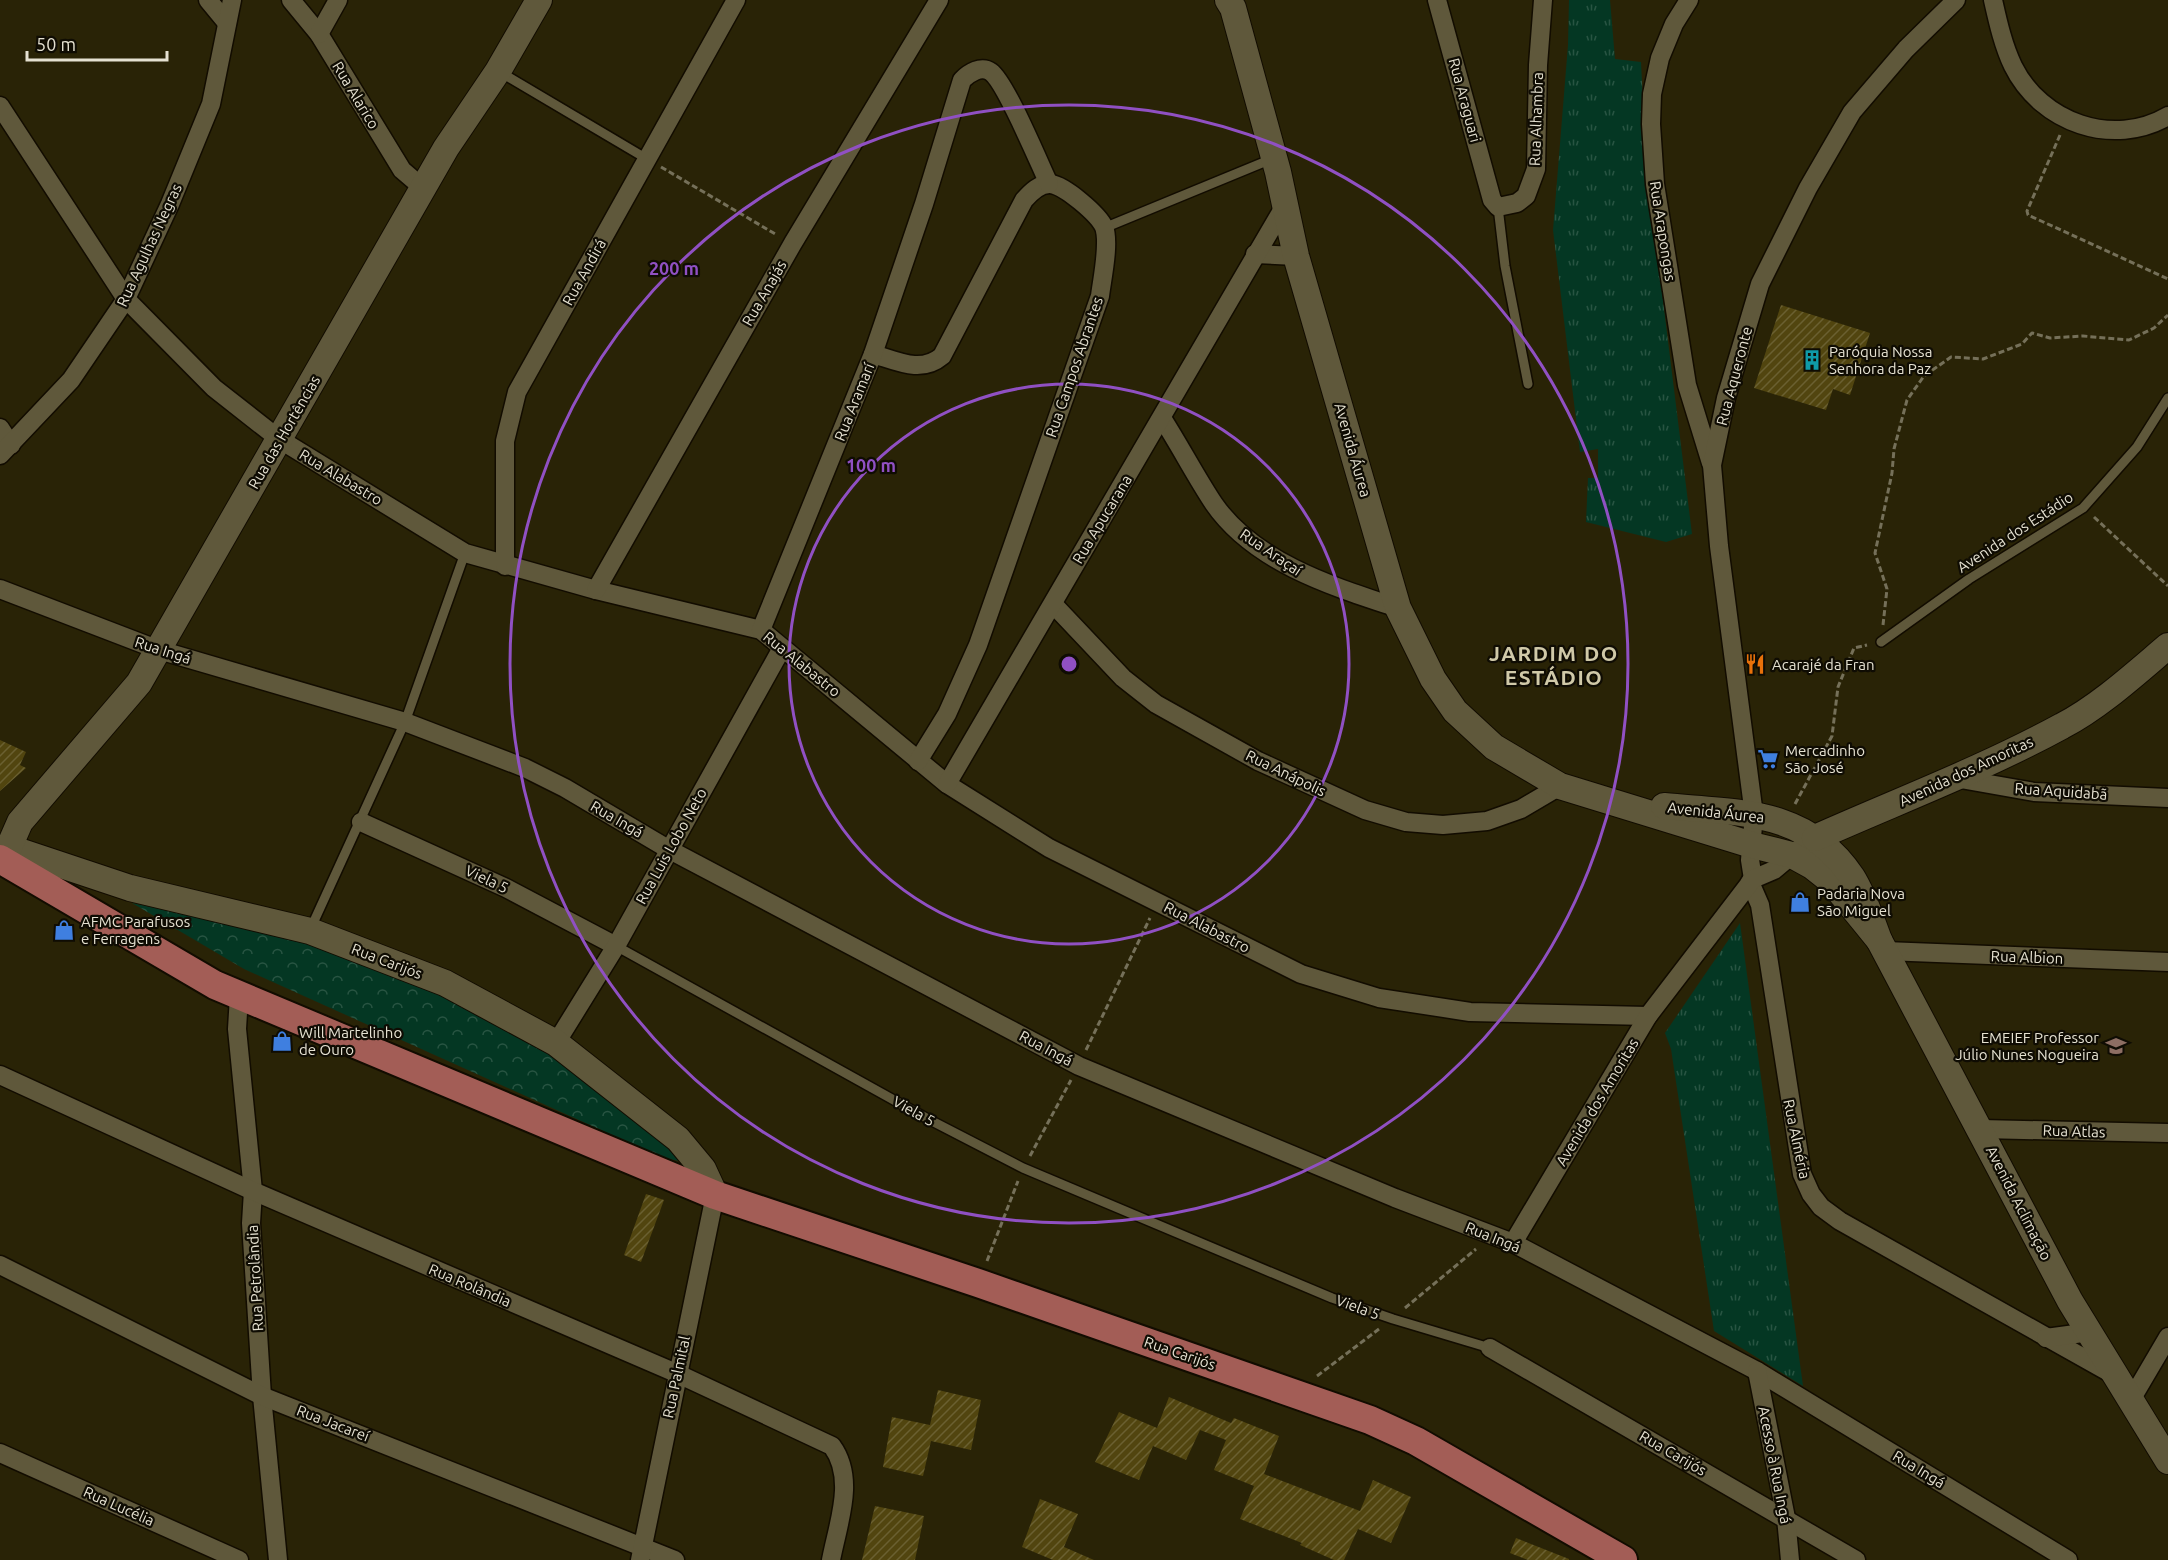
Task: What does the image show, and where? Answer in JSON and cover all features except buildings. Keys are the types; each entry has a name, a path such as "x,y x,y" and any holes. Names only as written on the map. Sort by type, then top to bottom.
{"main road":[{"name":"Rua Carijós","path":"2,857 214,985 239,996 715,1195 978,1283 1370,1420 1416,1441 1623,1560"}],"street":[{"path":"208,0 227,23"},
{"name":"Rua Agulhas Negras","path":"6,450 70,380 126,299 170,204 211,104 232,0"},
{"name":"Rua Alarico","path":"291,0 319,34 402,170 423,188"},
{"path":"319,34 339,0"},
{"name":"Rua das Hortências","path":"2,857 20,822 139,683 446,148 498,71 539,0"},
{"name":"Rua Andirá","path":"505,566 505,441 517,392 736,0"},
{"name":"Rua Anajás","path":"596,590 793,243 939,0"},
{"name":"Avenida Áurea","path":"1228,0 1233,8 1274,158 1296,256 1398,608 1433,679 1455,711 1494,747 1560,786 1752,845 1792,855"},
{"name":"Rua Araguari","path":"1437,0 1495,204"},
{"name":"Rua Alhambra","path":"1495,204 1518,203 1526,196 1536,169 1538,65 1543,0"},
{"name":"Rua Arapongas","path":"1689,0 1674,24 1660,58 1652,94 1651,124 1655,184 1687,385 1712,465"},
{"name":"Rua Aqueronte","path":"1754,815 1719,546 1712,465 1726,398 1760,284 1808,188 1852,112 1906,49 1956,0"},
{"path":"1993,0 2005,46 2014,67 2036,98 2067,120 2106,130 2130,130 2146,127 2168,116"},
{"name":"Rua Aramarí","path":"761,630 873,354 924,204 962,80 970,72 982,69 991,72 1010,103 1049,184"},
{"name":"Rua Alabastro","path":"0,106 126,299 214,388 279,439 465,553 596,590 761,630 947,784 1049,848 1301,974 1379,998 1470,1012 1648,1016"},
{"path":"873,354 924,366 942,356 1024,200 1039,187 1049,184 1058,186 1080,201 1104,228"},
{"name":"Rua Apucarana","path":"947,784 1284,207"},
{"name":"Rua Campos Abrantes","path":"918,761 947,714 978,645 1100,296 1106,240 1104,228"},
{"path":"1255,254 1296,256"},
{"name":"Rua Araçaí","path":"1162,418 1215,504 1236,529 1310,578 1398,608"},
{"path":"0,428 6,450"},
{"name":"Rua Ingá","path":"0,589 159,650 405,722 525,768 565,788 668,849 1079,1066 1395,1198 1513,1243 1757,1371 2068,1560"},
{"name":"Rua Anápolis","path":"1053,604 1123,678 1156,704 1258,760 1365,810 1406,822 1443,825 1487,821 1521,809 1560,786"},
{"name":"Avenida dos Amoritas","path":"1513,1243 1648,1016 1751,880 1774,870 1815,838 1955,778 2064,725 2136,673 2168,646"},
{"name":"Rua Luis Lobo Neto","path":"556,1043 616,946 782,648"},
{"name":"Rua Aquidabã","path":"1955,778 2034,792 2168,798"},
{"name":"Avenida Áurea","path":"1613,802 1754,815 1785,821 1815,838"},
{"path":"1751,880 1754,815"},
{"name":"Viela 5","path":"361,822 506,888 616,946"},
{"name":"Avenida Aclimação","path":"1815,838 1834,855 1852,878 1882,946 1981,1129 2070,1301 2168,1461"},
{"name":"Avenida Aclimação","path":"1792,855 1824,874 1882,946"},
{"name":"Rua Carijós","path":"2,857 310,931 445,983 556,1043 678,1139 703,1169 715,1195"},
{"name":"Rua Alméria","path":"1751,880 1760,905 1793,1127 1802,1174 1811,1194 1821,1207 1840,1221 2118,1378"},
{"name":"Rua Albion","path":"1882,946 2168,962"},
{"name":"Rua Petrolândia","path":"239,996 237,1029 253,1191 251,1223 262,1396 278,1560"},
{"name":"Rua Rolândia","path":"0,1075 253,1191 676,1373 832,1446 844,1466 845,1490 831,1560"},
{"name":"Rua Atlas","path":"1981,1129 2168,1133"},
{"name":"Rua Palmital","path":"641,1553 676,1373 715,1195"},
{"name":"Rua Jacareí","path":"0,1265 262,1396 641,1553 675,1560"},
{"path":"2046,1338 2090,1332"},
{"path":"2132,1400 2168,1337"},
{"name":"Rua Carijós","path":"1490,1348 1856,1560"},
{"name":"Acesso à Rua Ingá","path":"1757,1371 1786,1518 1790,1560"},
{"name":"Rua Lucélia","path":"0,1453 238,1560"}],"lane":[{"path":"498,71 647,159"},
{"path":"1104,228 1274,158"},
{"path":"1495,204 1528,384"},
{"name":"Avenida dos Estádio","path":"1881,642 1969,579 2084,508 2137,447 2168,398"},
{"path":"310,931 405,722 465,553"},
{"name":"Viela 5","path":"616,946 917,1113 1023,1168 1332,1298 1392,1319 1490,1348"}],"path":[{"path":"2067,120 2027,211 2028,215 2168,279"},
{"path":"647,159 793,243"},
{"path":"1785,821 1832,736 1838,687 1854,648 1881,642 1887,589 1875,554 1892,473 1894,449 1907,400 1924,376 1951,357 1983,359 2022,344 2032,333 2050,338 2083,336 2129,340 2154,328 2168,315"},
{"path":"2084,508 2168,586"},
{"path":"978,1283 1023,1168 1079,1066 1158,902"}],"green space":[{"path":"1569,0 1610,0 1615,59 1641,62 1646,164 1692,534 1666,542 1586,522 1588,478 1598,478 1598,449 1580,452 1553,230 1568,45"},
{"path":"132,903 313,943 441,996 559,1057 625,1107 685,1162 663,1158 244,969"},
{"path":"1740,923 1803,1386 1714,1331 1671,1049 1665,1033"}],"place":[{"name":"Paróquia Nossa Senhora da Paz","path":"1812,360"},
{"name":"Acarajé da Fran","path":"1755,664"},
{"name":"Mercadinho São José","path":"1768,759"},
{"name":"Padaria Nova São Miguel","path":"1800,902"},
{"name":"AFMC Parafusos e Ferragens","path":"64,930"},
{"name":"Will Martelinho de Ouro","path":"282,1041"},
{"name":"EMEIEF Professor Júlio Nunes Nogueira","path":"2116,1046"}],"district":[{"name":"JARDIM DO ESTÁDIO","path":"1554,665"}]}
